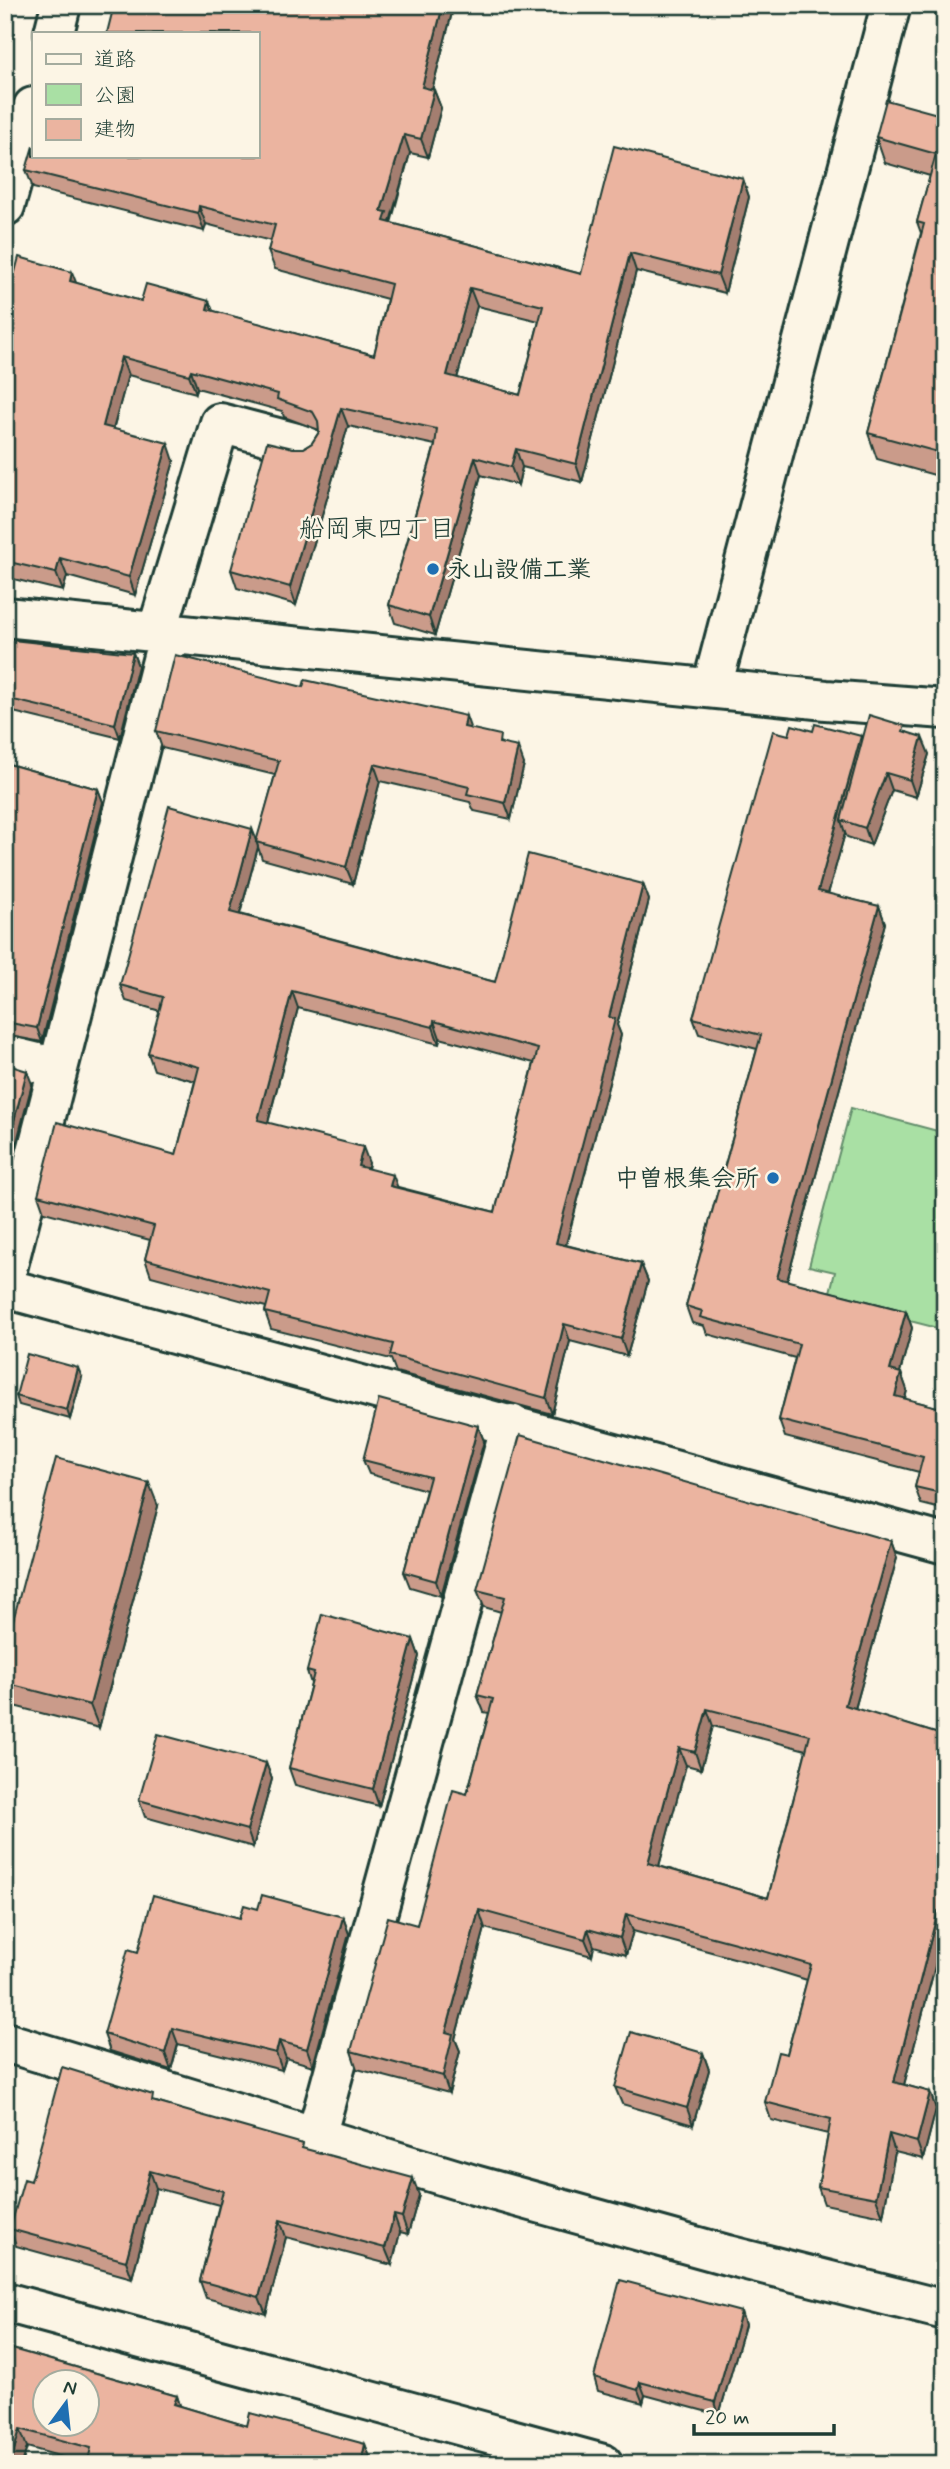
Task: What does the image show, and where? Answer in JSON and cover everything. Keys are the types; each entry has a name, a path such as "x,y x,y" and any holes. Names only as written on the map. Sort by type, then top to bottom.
{"street":[{"path":"54,32 61,5"},
{"path":"712,687 891,5"},
{"path":"5,206 32,111"},
{"path":"5,1277 163,632 220,423 304,445"},
{"path":"5,617 945,709"},
{"path":"5,1055 58,1068"},
{"path":"5,1288 945,1544"},
{"path":"316,2137 511,1424"},
{"path":"5,2042 474,2185 727,2255 945,2310"},
{"path":"5,2302 531,2454 603,2464"}],"green space":[{"path":"851,1108 945,1133 945,1330 828,1300 835,1272 809,1266"}],"building":[{"path":"114,5 443,5 422,87 434,90 421,139 404,135 381,211 387,212 384,221 581,274 614,146 743,179 718,275 630,253 576,464 516,449 511,467 475,457 429,617 389,605 435,446 437,429 341,408 290,587 231,570 267,442 293,448 304,448 312,443 319,432 318,421 313,412 277,399 278,394 191,370 189,375 121,357 103,426 168,443 129,577 60,558 56,573 5,561 5,269 15,272 19,257 72,272 70,281 141,301 146,284 209,301 207,309 374,355 391,284 268,251 275,225 199,206 198,213 26,170 32,149 32,158 259,158 259,32 107,32","holes":["470,288 543,306 520,395 447,375"]},
{"path":"886,100 945,116 945,454 868,433 924,224 917,222 936,154 876,137"},
{"path":"12,640 133,653 115,724 5,698 5,653 11,654"},
{"path":"175,655 303,687 305,680 466,716 464,727 500,735 499,743 518,747 505,803 467,794 469,787 374,764 346,867 256,842 279,761 156,731"},
{"path":"869,715 905,726 903,731 922,737 910,780 886,773 865,828 841,820"},
{"path":"815,724 861,736 818,891 879,906 777,1278 906,1311 890,1370 901,1373 895,1396 945,1409 945,1494 915,1487 923,1457 779,1420 799,1344 700,1317 702,1311 686,1306 761,1035 693,1018 773,731 789,735 792,725 813,731"},
{"path":"5,763 98,789 37,1028 5,1022"},
{"path":"169,806 252,829 230,912 495,982 528,854 643,884 609,1017 615,1019 556,1243 641,1264 621,1339 564,1324 546,1398 390,1355 393,1344 265,1312 270,1293 145,1259 154,1226 38,1195 57,1122 176,1155 199,1067 148,1053 163,997 120,985","holes":["292,991 433,1027 434,1021 538,1049 495,1212 390,1186 393,1175 358,1166 363,1147 258,1120"]},
{"path":"5,1064 27,1071 5,1155"},
{"path":"27,1354 78,1368 67,1410 16,1396"},
{"path":"379,1399 478,1426 436,1581 404,1572 430,1477 363,1460"},
{"path":"520,1435 891,1541 845,1705 945,1736 945,1913 938,1911 894,2082 930,2092 917,2142 889,2134 876,2198 818,2187 831,2119 765,2102 778,2052 787,2054 811,1965 739,1944 626,1914 620,1938 588,1929 585,1939 479,1910 446,2032 453,2034 443,2076 351,2051 388,1917 417,1925 453,1790 467,1794 493,1699 477,1695 505,1597 477,1590","holes":["707,1709 810,1735 768,1898 648,1863 679,1748 695,1752"]},
{"path":"56,1458 149,1483 90,1705 5,1683 5,1651"},
{"path":"322,1614 413,1639 373,1789 289,1768 314,1673 307,1671"},
{"path":"158,1734 266,1763 247,1830 139,1800"},
{"path":"153,1895 240,1918 244,1905 258,1909 262,1895 343,1917 307,2049 279,2041 276,2053 172,2028 165,2053 104,2034 128,1949 138,1952"},
{"path":"631,2032 703,2053 687,2108 615,2087"},
{"path":"62,2067 153,2095 152,2101 303,2144 302,2148 413,2178 402,2217 394,2215 385,2248 280,2220 259,2297 200,2281 223,2191 150,2171 126,2261 10,2229 24,2179 31,2181"},
{"path":"620,2280 741,2312 715,2402 640,2382 638,2390 594,2377"},
{"path":"5,2347 79,2368 32,2368 32,2432 20,2429 10,2464 5,2464"},
{"path":"102,2375 177,2396 174,2404 247,2426 250,2413 365,2444 361,2464 87,2464 91,2448 54,2438 102,2438"}],"place":[{"name":"永山設備工業","path":"433,569"},
{"name":"中曽根集会所","path":"773,1178"}],"district":[{"name":"船岡東四丁目","path":"377,528"}]}
